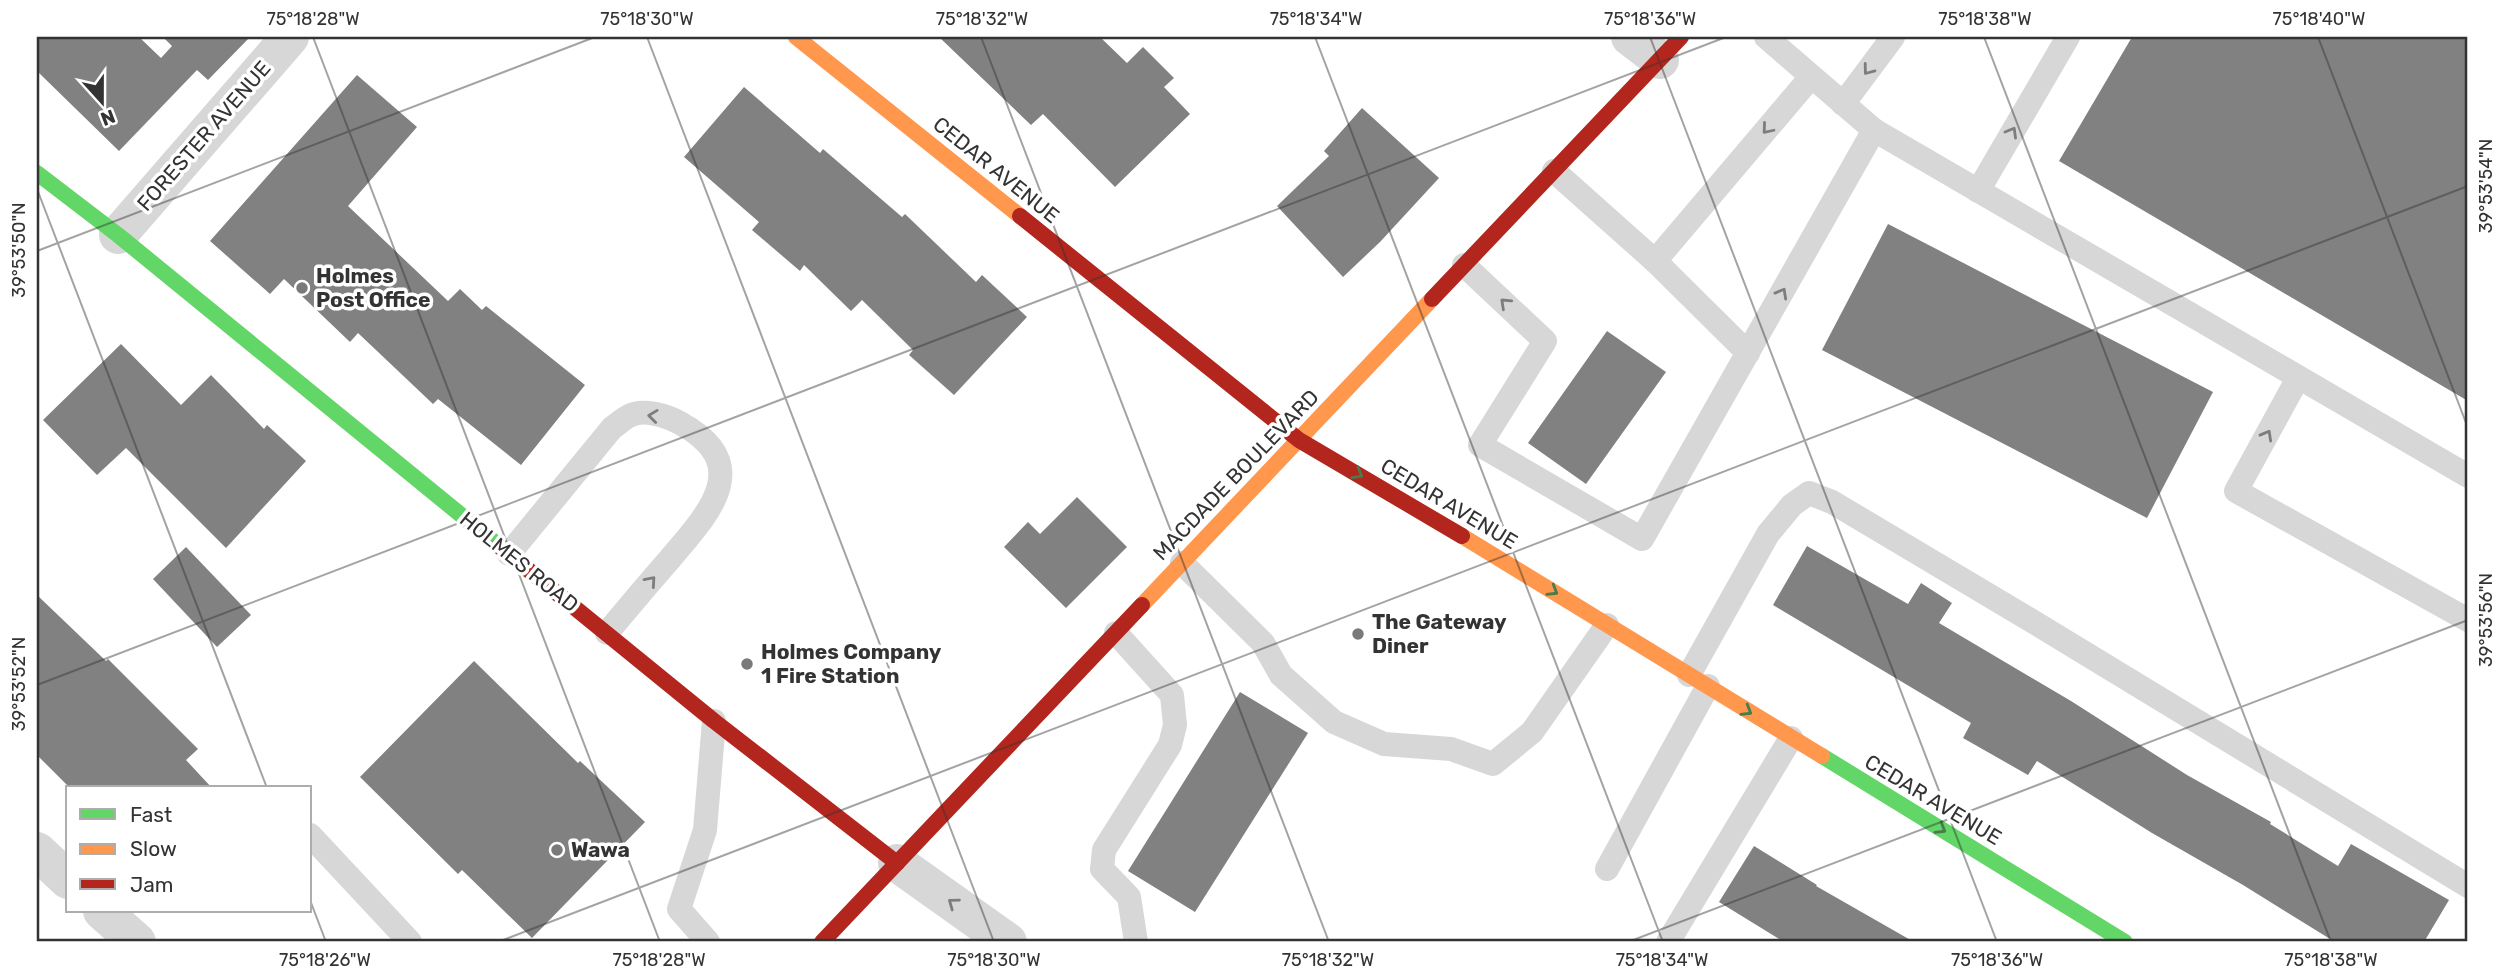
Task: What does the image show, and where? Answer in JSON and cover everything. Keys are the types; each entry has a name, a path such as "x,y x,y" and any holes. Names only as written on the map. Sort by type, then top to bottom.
{"street":[{"name":"FORESTER AVENUE","path":"118,235 290,37"},
{"name":"CEDAR AVENUE","path":"796,37 1299,440 1439,522 2125,942"},
{"path":"1630,37 1671,48"},
{"name":"MACDADE BOULEVARD","path":"822,942 1671,48"},
{"name":"HOLMES ROAD","path":"37,173 118,235 714,721 897,863 1004,941"},
{"path":"37,851 66,878"},
{"path":"103,912 137,942"}],"lane":[{"path":"1766,37 1874,130 2468,476"},
{"path":"1843,104 1893,37"},
{"path":"1978,191 2067,37"},
{"path":"1655,261 1811,77"},
{"path":"1464,265 1545,341 1480,445 1642,539 1874,130"},
{"path":"1554,171 1655,261 1748,353"},
{"path":"2298,378 2236,491 2468,621"},
{"path":"509,554 612,428 632,414 658,414 681,423 701,438 716,454 721,473 719,494 706,517 607,633"},
{"path":"1607,869 1768,534 1792,505 1809,493 1832,502 2037,624 2468,886"},
{"path":"1182,563 1263,643 1281,675 1334,722 1384,744 1451,749 1493,764 1532,732 1607,625"},
{"path":"1116,633 1172,695 1175,725 1170,745 1104,850 1102,869 1129,897 1136,942"},
{"path":"708,942 679,909 705,830 714,721"},
{"path":"1668,942 1791,738"},
{"path":"312,837 410,942"}],"building":[{"path":"37,37 139,37 161,58 172,46 163,37 250,37 208,80 197,70 119,151 37,71"},
{"path":"939,37 1100,37 1127,63 1143,47 1174,78 1164,87 1190,114 1115,187 1043,114 1031,125"},
{"path":"2132,37 2468,37 2468,401 2059,161"},
{"path":"357,75 417,127 348,206 448,301 460,289 482,310 486,306 585,385 521,465 438,399 433,404 358,333 350,342 284,279 270,294 210,241"},
{"path":"744,87 820,153 823,149 902,217 905,214 976,282 982,275 1027,317 954,395 909,355 913,350 862,300 851,311 804,265 800,271 752,230 759,222 684,157"},
{"path":"1362,108 1439,178 1380,242 1343,277 1277,206 1329,156 1324,151"},
{"path":"1888,224 2213,392 2147,518 1822,350"},
{"path":"1607,331 1666,372 1586,484 1528,443"},
{"path":"121,344 181,405 211,375 264,429 267,425 306,461 226,548 126,448 97,475 43,420"},
{"path":"1077,497 1127,547 1066,608 1004,547 1028,522 1040,534"},
{"path":"1807,546 1908,604 1921,583 1952,603 1939,623 2071,701 2187,775 2271,822 2270,824 2338,866 2351,844 2449,900 2424,942 2335,942 2037,761 2028,775 1963,738 1971,723 1773,605"},
{"path":"186,547 251,615 217,647 153,579"},
{"path":"37,595 106,661 108,659 198,749 186,760 210,786 68,786 37,755"},
{"path":"474,661 578,763 580,761 645,822 532,938 462,870 458,874 360,777"},
{"path":"1240,692 1308,733 1195,912 1128,871"},
{"path":"1754,846 1816,886 1914,942 1784,942 1719,902"}],"traffic: fast":[{"path":"37,173 118,235 499,546"},
{"path":"1822,756 2125,942"}],"traffic: slow":[{"path":"796,37 1020,216"},
{"path":"1142,605 1432,299"},
{"path":"1462,536 1822,756"}],"traffic: jam":[{"path":"1432,299 1681,37"},
{"path":"1020,216 1299,440 1462,536"},
{"path":"499,546 714,721 897,863"},
{"path":"822,942 1142,605"}],"place":[{"name":"Holmes Post Office","path":"302,288"},
{"name":"The Gateway Diner","path":"1358,634"},
{"name":"Holmes Company 1 Fire Station","path":"747,664"},
{"name":"Wawa","path":"557,850"}]}
